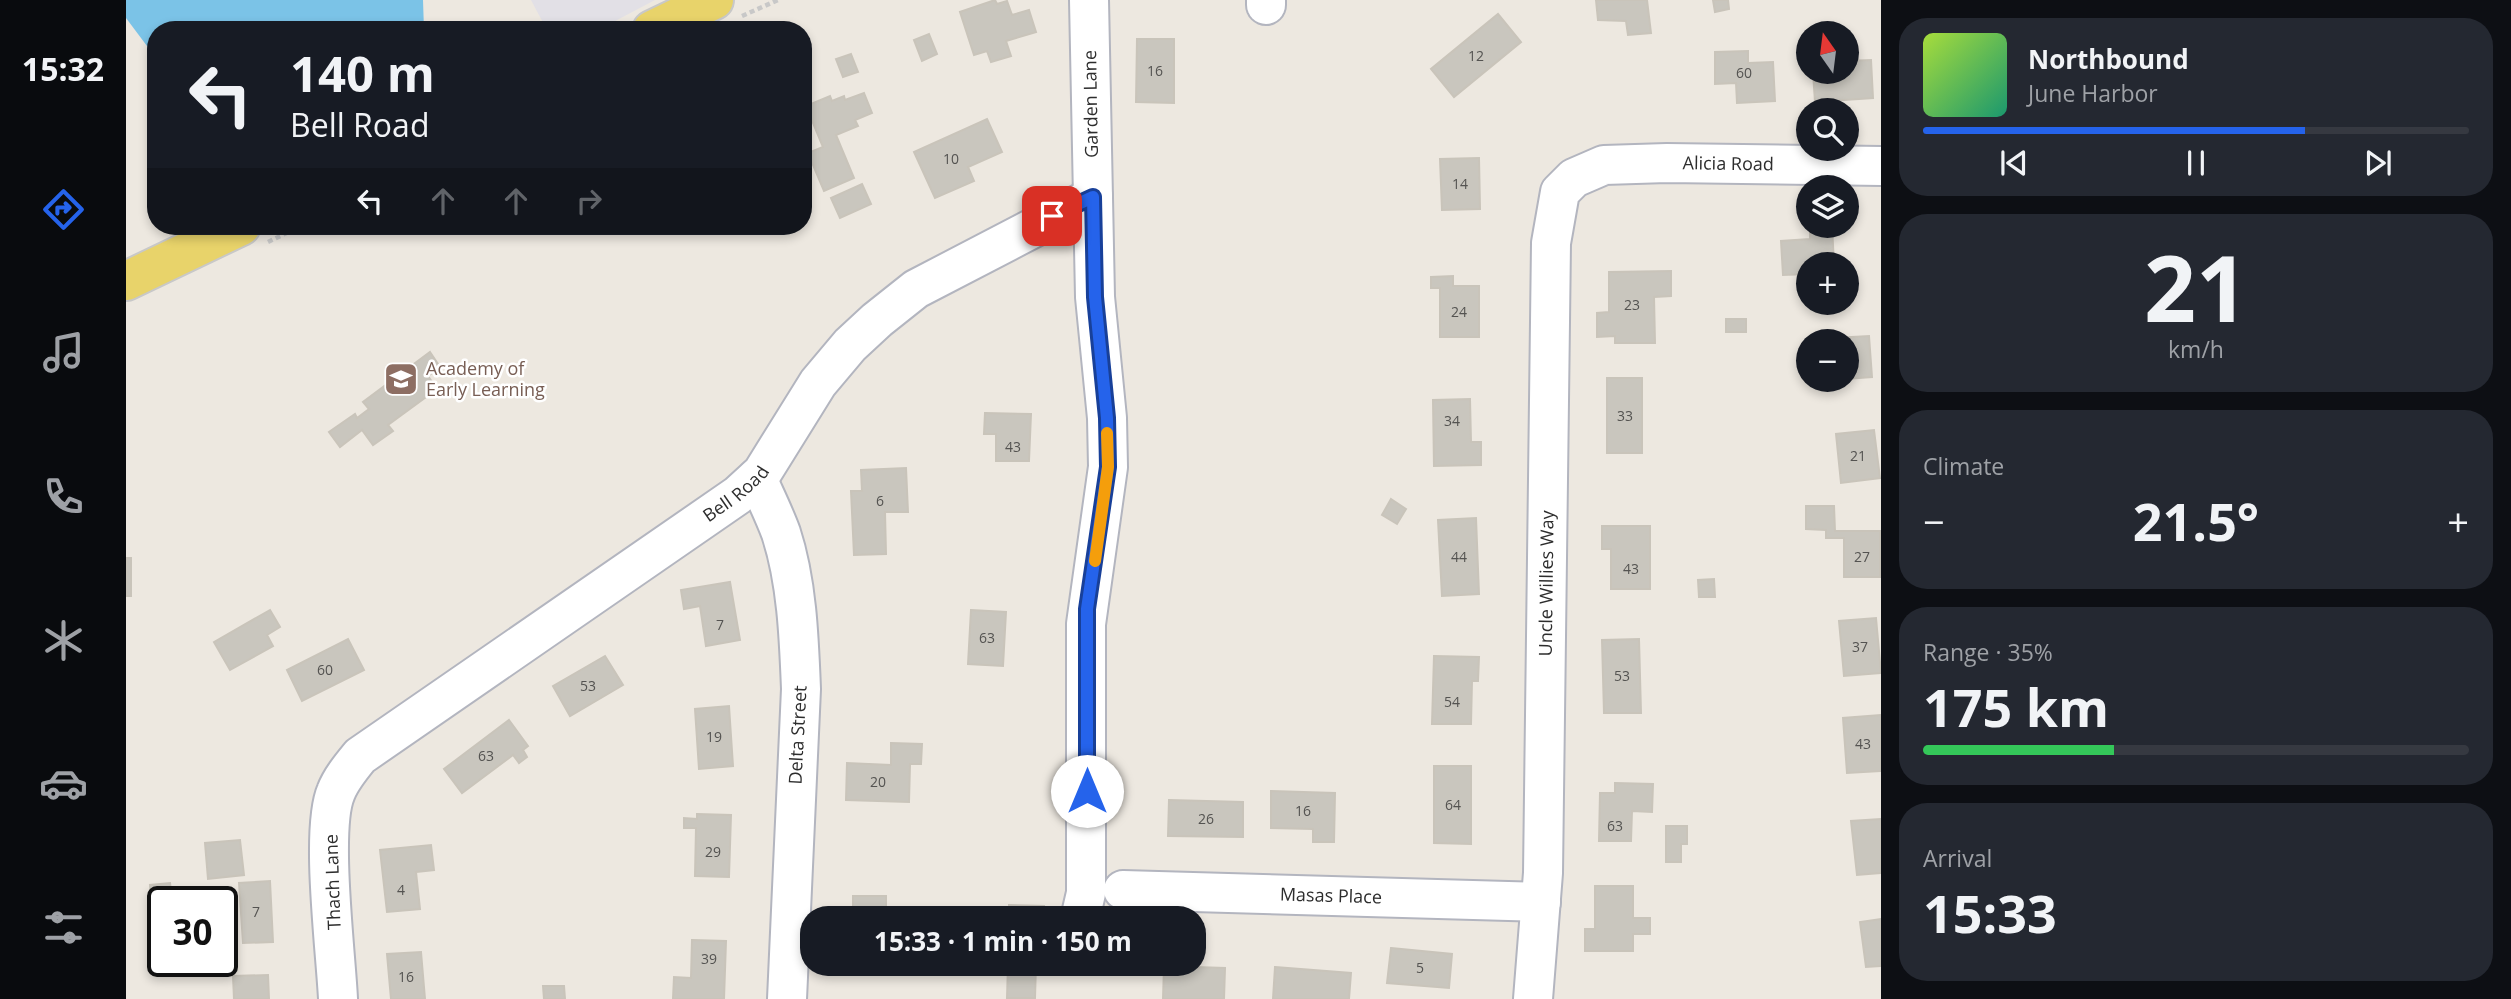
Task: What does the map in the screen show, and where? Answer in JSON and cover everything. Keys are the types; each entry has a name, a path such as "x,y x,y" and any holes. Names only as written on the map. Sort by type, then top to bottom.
{"main road":[{"path":"671,21 714,0"},
{"path":"126,281 222,235"}],"street":[{"name":"Garden Lane","path":"1083,906 1086,892 1087,837 1086,624 1108,467 1107,418 1095,297 1089,0"},
{"name":"Alicia Road","path":"1578,175 1604,166 1667,163 1881,166"},
{"name":"Uncle Willies Way","path":"1533,999 1541,902 1551,243 1560,192 1578,175"},
{"name":"Bell Road","path":"350,768 360,756 695,527 757,478 818,383 850,345 916,289 1093,197"},
{"name":"Delta Street","path":"757,478 781,534 790,573 800,655 801,689 786,999"},
{"name":"Thach Lane","path":"338,999 331,823 335,793 350,768"},
{"name":"Masas Place","path":"1123,890 1541,902"}],"shaded area":[{"path":"531,0 655,0 615,21 542,21"}],"water":[{"path":"126,0 423,0 424,21 147,21 147,46 126,18"}],"building":[{"path":"995,0 997,4 1007,1 1012,15 1029,10 1036,32 1006,41 1011,56 991,62 987,51 974,55 960,12"},
{"path":"1596,0 1647,0 1651,33 1628,35 1626,21 1598,20"},
{"path":"1713,0 1728,0 1729,9 1715,12"},
{"path":"1498,14 1521,42 1454,97 1431,69"},
{"path":"929,34 937,54 922,61 914,40"},
{"path":"1137,39 1174,39 1174,103 1136,102"},
{"path":"1748,51 1748,63 1773,62 1775,101 1737,103 1736,83 1715,84 1715,52"},
{"path":"851,54 858,72 843,77 836,59"},
{"path":"1859,60 1871,60 1873,98 1815,98 1814,84 1859,84"},
{"path":"864,93 872,113 855,120 858,126 836,135 854,178 824,191 812,162 812,151 823,147 812,120 812,104 830,96 832,101 844,96 845,100"},
{"path":"987,119 1002,152 968,167 974,181 935,198 914,152"},
{"path":"1479,158 1480,209 1442,210 1440,159"},
{"path":"862,184 871,204 840,218 831,198"},
{"path":"1833,238 1833,252 1796,252 1796,274 1783,275 1781,241"},
{"path":"1671,271 1671,296 1654,297 1655,343 1615,343 1615,336 1597,337 1597,313 1609,312 1609,272"},
{"path":"1453,276 1453,286 1479,286 1479,337 1440,337 1440,288 1431,288 1431,277"},
{"path":"1726,319 1746,319 1746,332 1726,332"},
{"path":"1869,336 1872,377 1859,378 1859,337"},
{"path":"430,352 440,367 428,376 437,389 388,425 393,431 373,445 362,430 340,447 329,432 355,414 357,418 369,409 363,402"},
{"path":"1607,378 1642,378 1642,453 1607,453"},
{"path":"1470,399 1471,442 1481,442 1481,465 1434,466 1433,400"},
{"path":"985,413 1031,414 1029,461 996,461 996,434 984,434"},
{"path":"1874,430 1880,478 1841,483 1836,434"},
{"path":"906,468 908,512 885,512 886,554 854,555 851,491 862,491 861,470"},
{"path":"1391,499 1406,509 1397,524 1382,515"},
{"path":"1806,506 1834,506 1835,531 1880,531 1880,577 1844,577 1844,538 1826,538 1826,530 1806,529"},
{"path":"1476,518 1479,594 1442,596 1438,520"},
{"path":"1602,526 1650,526 1650,589 1611,589 1611,549 1602,549"},
{"path":"126,558 131,558 131,596 126,596"},
{"path":"1714,579 1715,597 1699,597 1698,580"},
{"path":"730,582 740,640 706,646 700,606 684,609 681,590"},
{"path":"270,610 280,627 267,635 273,646 230,670 214,642"},
{"path":"971,610 1006,612 1003,666 968,664"},
{"path":"1876,618 1881,673 1844,676 1839,621"},
{"path":"348,639 364,670 302,701 287,670"},
{"path":"1639,639 1641,713 1604,713 1602,640"},
{"path":"605,656 623,685 570,716 553,686"},
{"path":"1434,656 1479,657 1478,681 1472,681 1471,724 1432,724"},
{"path":"729,706 733,766 699,769 695,709"},
{"path":"1881,715 1881,771 1847,773 1843,718"},
{"path":"509,720 528,746 523,750 527,757 519,763 513,755 462,793 444,769"},
{"path":"891,743 922,744 921,764 910,764 909,802 846,800 847,763 891,765"},
{"path":"1434,766 1471,766 1471,844 1434,843"},
{"path":"1615,783 1653,784 1652,812 1632,811 1631,841 1599,841 1600,793 1615,793"},
{"path":"1271,791 1335,793 1334,842 1313,842 1313,829 1271,828"},
{"path":"1169,800 1243,802 1243,837 1168,836"},
{"path":"697,814 731,815 729,877 695,876 696,828 684,828 684,818 697,819"},
{"path":"1881,819 1881,873 1857,875 1851,821"},
{"path":"1666,826 1687,826 1687,844 1681,844 1681,862 1666,862"},
{"path":"240,840 244,875 208,879 205,843"},
{"path":"431,845 434,870 416,872 420,909 387,912 380,850"},
{"path":"270,881 273,942 243,943 239,883"},
{"path":"170,883 170,886 150,886"},
{"path":"1595,886 1633,886 1633,918 1650,918 1650,934 1633,934 1633,951 1585,951 1585,929 1595,929"},
{"path":"853,896 886,896 886,906 853,906"},
{"path":"1881,919 1881,966 1866,967 1860,922"},
{"path":"692,940 726,941 724,999 673,999 674,977 691,978"},
{"path":"1391,948 1452,954 1449,988 1387,983"},
{"path":"421,952 425,999 391,999 387,954"},
{"path":"1206,967 1225,968 1224,999 1163,999 1164,976 1206,976"},
{"path":"1275,967 1351,973 1349,999 1273,999"},
{"path":"268,975 269,999 234,999 233,977"},
{"path":"1008,976 1036,976 1035,998 1007,998"},
{"path":"543,986 564,986 565,999 544,999"}],"slow traffic":[{"path":"1095,561 1108,467 1107,433"}],"place":[{"name":"Academy of Early Learning","path":"401,379"}],"route":[{"path":"1052,216 1093,197 1095,297 1107,418 1108,467 1101,529 1088,594 1086,624 1087,791"}]}
